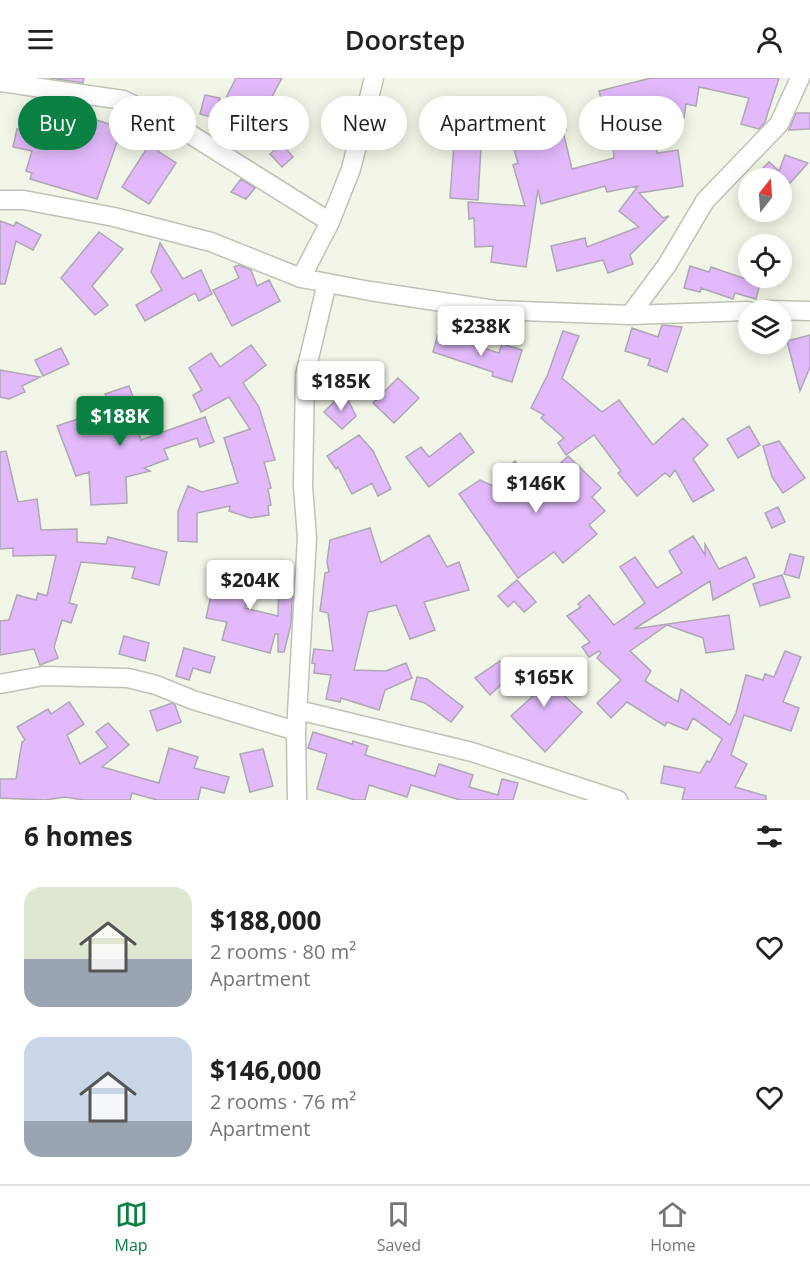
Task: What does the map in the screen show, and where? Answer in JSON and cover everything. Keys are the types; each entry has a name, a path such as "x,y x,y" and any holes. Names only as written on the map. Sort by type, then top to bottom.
{"street":[{"path":"301,278 330,222 351,170 374,78"},
{"path":"630,315 667,265 705,201 779,124 800,78"},
{"path":"0,81 123,100 174,124 330,222"},
{"path":"0,200 24,200 114,218 211,242 301,278 495,310 630,315 738,311"},
{"path":"297,800 296,731 307,538 303,486 305,375 327,283"},
{"path":"792,311 810,311"},
{"path":"0,684 43,676 129,678 215,708 296,731"},
{"path":"298,710 472,752 618,800"}],"building":[{"path":"50,78 84,78 83,83"},
{"path":"236,78 282,78 272,96 227,96"},
{"path":"651,78 779,78 765,122 759,129 741,124 749,98 699,87 696,106 686,104 684,118 684,96 600,96 599,91"},
{"path":"205,95 210,96 208,96 208,116 200,114"},
{"path":"796,113 810,113 810,129 789,130"},
{"path":"97,120 109,124 109,150 114,150 97,199 30,179 32,173 26,171 32,151 27,150 97,150"},
{"path":"18,129 18,148 13,147"},
{"path":"567,148 572,169 614,158 613,150 657,150 657,153 678,150 683,186 639,193 663,218 669,216 630,255 633,264 608,273 603,260 557,271 551,246 585,238 587,247 639,227 619,211 638,186 607,192 605,186 541,204 538,189 526,267 491,262 493,246 475,247 474,218 469,219 468,202 525,206 513,165 518,163 514,150 567,150"},
{"path":"146,150 156,150 176,163 149,204 122,187"},
{"path":"275,150 287,150 293,157 282,167 270,154"},
{"path":"453,150 481,150 478,200 450,198"},
{"path":"785,155 808,163 792,181 792,168 780,168"},
{"path":"769,162 776,168 763,168"},
{"path":"241,179 255,188 246,199 231,192"},
{"path":"0,221 14,226 16,222 41,235 33,250 16,241 5,284 0,284"},
{"path":"99,232 123,249 92,286 108,305 95,315 61,278"},
{"path":"160,243 183,279 201,270 212,294 199,301 195,293 145,321 136,305 162,290 151,272"},
{"path":"239,265 251,270 257,286 269,280 280,301 232,326 213,290 239,278 234,267"},
{"path":"690,266 709,272 711,267 738,276 738,288 759,288 756,299 735,293 733,299 701,288 700,292 684,288"},
{"path":"662,325 682,327 667,372 648,365 650,359 625,351 632,328 658,337"},
{"path":"563,331 579,336 562,378 602,412 619,400 653,445 683,418 708,445 693,459 714,490 693,502 675,470 670,477 665,473 637,496 618,473 621,471 594,435 566,455 558,443 564,438 541,418 544,415 531,408 548,374"},
{"path":"438,334 499,353 502,344 522,350 512,382 492,376 493,372 433,352"},
{"path":"810,335 810,367 800,391 790,354 792,340"},
{"path":"251,345 266,365 243,383 259,407 275,460 264,462 271,488 268,489 271,505 268,506 269,515 250,518 229,511 230,506 197,513 197,542 178,541 178,511 188,486 202,492 238,483 224,438 250,429 229,397 201,412 193,395 202,390 189,368 211,353 220,367"},
{"path":"61,348 69,364 43,376 35,360"},
{"path":"0,370 40,377 22,386 25,392 9,399 0,397"},
{"path":"398,378 419,398 394,423 373,403"},
{"path":"129,386 135,403 129,405 141,440 205,417 214,442 200,447 197,438 164,449 168,459 144,468 150,471 126,477 127,503 91,505 89,472 76,476 57,426 110,408 105,394"},
{"path":"344,392 356,416 342,429 324,412"},
{"path":"749,426 760,445 738,458 727,439"},
{"path":"460,433 474,452 429,487 406,457 421,447 429,457"},
{"path":"359,435 373,451 391,489 378,496 372,483 352,494 338,467 336,469 327,456"},
{"path":"779,441 805,478 783,493 772,477 763,446"},
{"path":"6,451 18,502 37,499 41,530 77,529 77,542 106,544 108,537 167,552 159,585 132,578 135,567 81,562 69,603 77,605 71,623 62,620 54,647 58,658 40,665 34,649 0,655 0,621 9,620 17,595 36,600 38,593 47,596 56,555 13,556 13,548 0,549 0,452"},
{"path":"568,456 601,488 592,497 605,511 589,525 597,534 563,563 554,552 518,578 459,494 480,480 493,486 499,474 515,461 535,488"},
{"path":"778,507 785,522 772,528 765,513"},
{"path":"370,528 381,563 429,535 447,567 459,562 469,590 424,602 435,630 410,639 396,605 368,612 354,670 386,671 406,663 412,678 385,690 379,710 341,698 340,702 326,699 331,675 314,673 315,664 312,663 314,649 333,651 328,613 320,611 325,573 329,572 327,562 330,540"},
{"path":"693,536 705,555 705,544 719,569 746,557 755,577 713,600 710,581 634,629 729,615 734,649 706,653 703,638 667,625 630,651 651,671 645,681 678,702 681,689 730,725 736,713 746,675 763,680 765,674 774,677 785,651 801,657 783,702 799,708 791,731 744,715 731,755 747,764 735,787 766,796 766,800 682,800 685,788 661,783 664,766 700,773 707,761 710,762 722,739 693,718 687,730 667,722 665,726 627,702 611,718 597,703 621,680 597,658 601,653 599,651 589,657 582,647 590,642 567,616 581,607 578,604 589,595 614,625 645,603 620,567 635,557 657,588 682,573 669,551"},
{"path":"790,554 804,557 799,578 784,574"},
{"path":"224,564 255,573 245,608 278,616 279,574 293,577 291,624 284,652 278,652 278,634 275,634 270,653 222,640 227,622 206,618 214,582 218,583"},
{"path":"782,575 790,597 760,606 753,584"},
{"path":"517,580 536,602 524,612 514,601 508,607 498,596"},
{"path":"124,636 149,643 145,661 119,654"},
{"path":"184,648 215,657 210,673 193,668 189,680 176,676"},
{"path":"542,658 554,671 545,678 582,712 545,752 511,716 532,697 517,681"},
{"path":"500,661 512,674 490,695 475,678"},
{"path":"417,677 427,679 463,707 451,722 425,703 411,699"},
{"path":"69,702 84,724 67,735 80,764 108,747 96,732 108,723 129,745 102,767 159,783 169,748 198,757 194,768 229,777 224,793 201,787 198,800 157,800 132,793 130,800 83,800 65,797 45,800 0,798 0,779 16,779 22,742 25,740 17,727 48,709 51,714"},
{"path":"172,703 175,705 181,722 157,731 150,711"},
{"path":"313,732 352,744 353,741 368,746 365,755 435,776 439,764 473,775 469,787 498,795 502,779 518,783 513,800 460,800 411,785 407,797 369,785 365,800 355,800 317,789 327,754 308,748"},
{"path":"263,749 273,786 250,792 240,754"}]}
